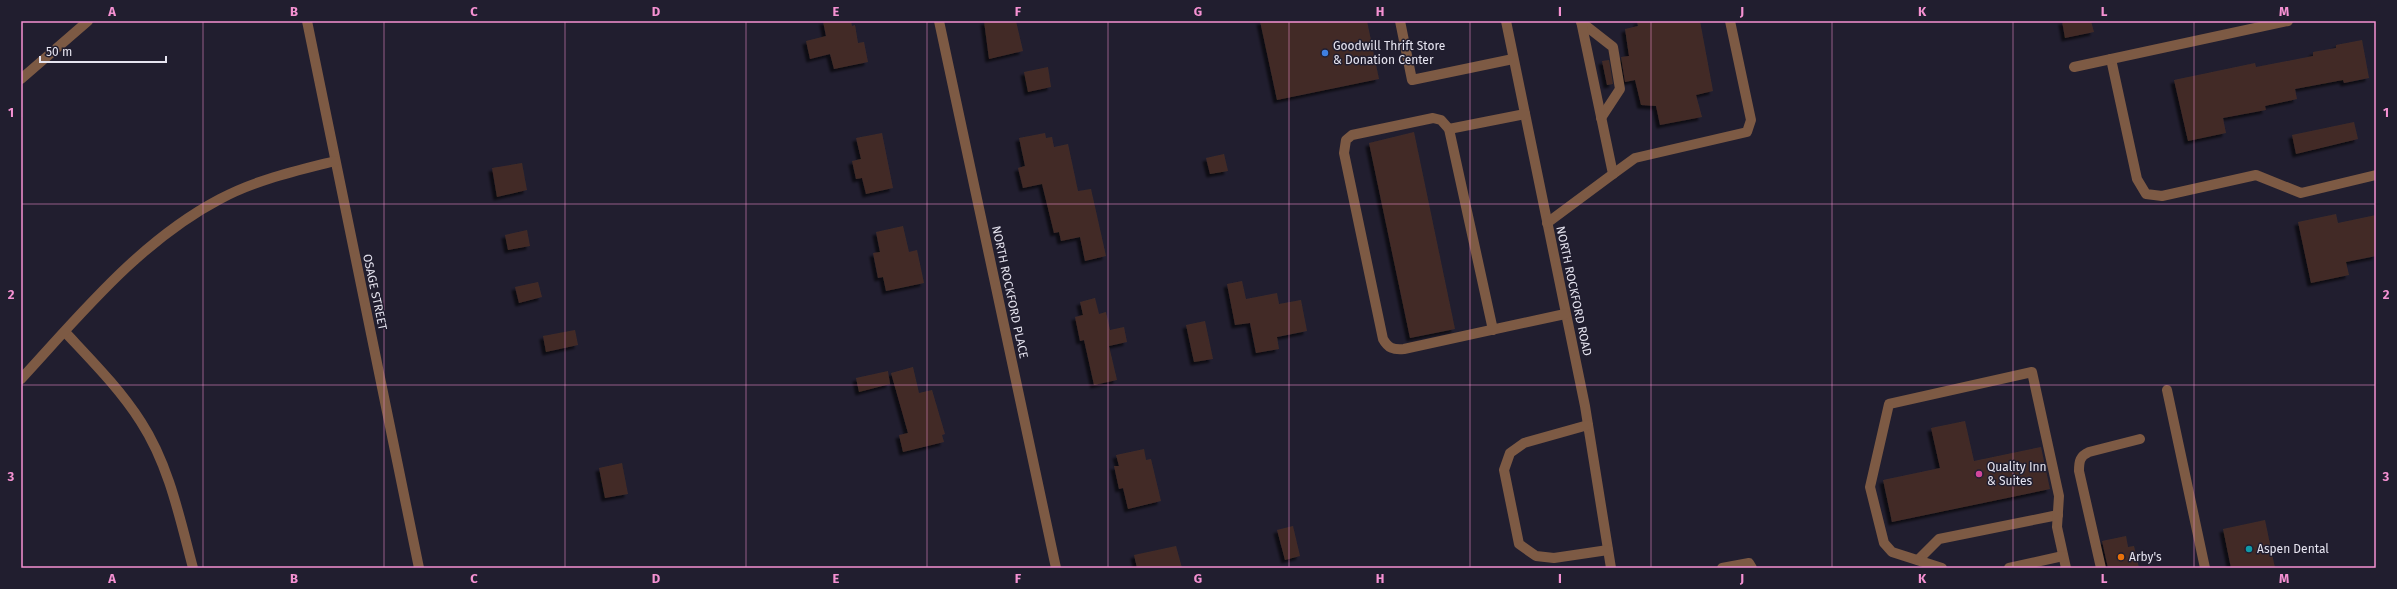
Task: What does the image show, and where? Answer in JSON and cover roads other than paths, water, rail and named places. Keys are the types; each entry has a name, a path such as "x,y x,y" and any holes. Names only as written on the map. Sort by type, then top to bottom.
{"street":[{"path":"21,79 88,21"},
{"name":"OSAGE STREET","path":"307,21 419,568"},
{"name":"NORTH ROCKFORD PLACE","path":"939,21 1056,568"},
{"path":"1400,21 1412,80 1513,58"},
{"name":"NORTH ROCKFORD ROAD","path":"1506,21 1588,425 1611,568"},
{"path":"1581,21 1613,174"},
{"path":"1581,21 1613,47 1620,89 1601,118"},
{"path":"1547,223 1635,158 1747,132 1751,120 1730,21"},
{"path":"2074,67 2288,21"},
{"path":"2111,60 2138,179 2146,194 2162,196 2256,175 2301,193 2376,175"},
{"path":"1449,129 1525,114"},
{"path":"1493,330 1449,129 1441,120 1433,118 1352,135 1346,140 1344,147 1383,339 1387,346 1394,350 1399,350 1493,330 1565,314"},
{"path":"21,379 111,282 164,235 220,198 280,175 335,161"},
{"path":"64,332 114,385 142,423 161,462 177,509 193,568"},
{"path":"1942,568 1892,552 1884,542 1870,487 1889,404 2032,372 2059,496 2057,527 2066,568"},
{"path":"2167,390 2205,568"},
{"path":"1588,425 1524,443 1510,453 1504,470 1519,544 1536,556 1554,558 1608,550"},
{"path":"2101,568 2079,471 2079,462 2082,455 2089,452 2140,439"},
{"path":"1918,560 1939,539 2058,515"},
{"path":"2009,568 2063,556"},
{"path":"1722,568 1749,563 1752,568"}],"place":[{"name":"Goodwill Thrift Store & Donation Center","path":"1325,53"},
{"name":"Quality Inn & Suites","path":"1979,474"},
{"name":"Aspen Dental","path":"2249,549"},
{"name":"Arby's","path":"2121,557"}]}
